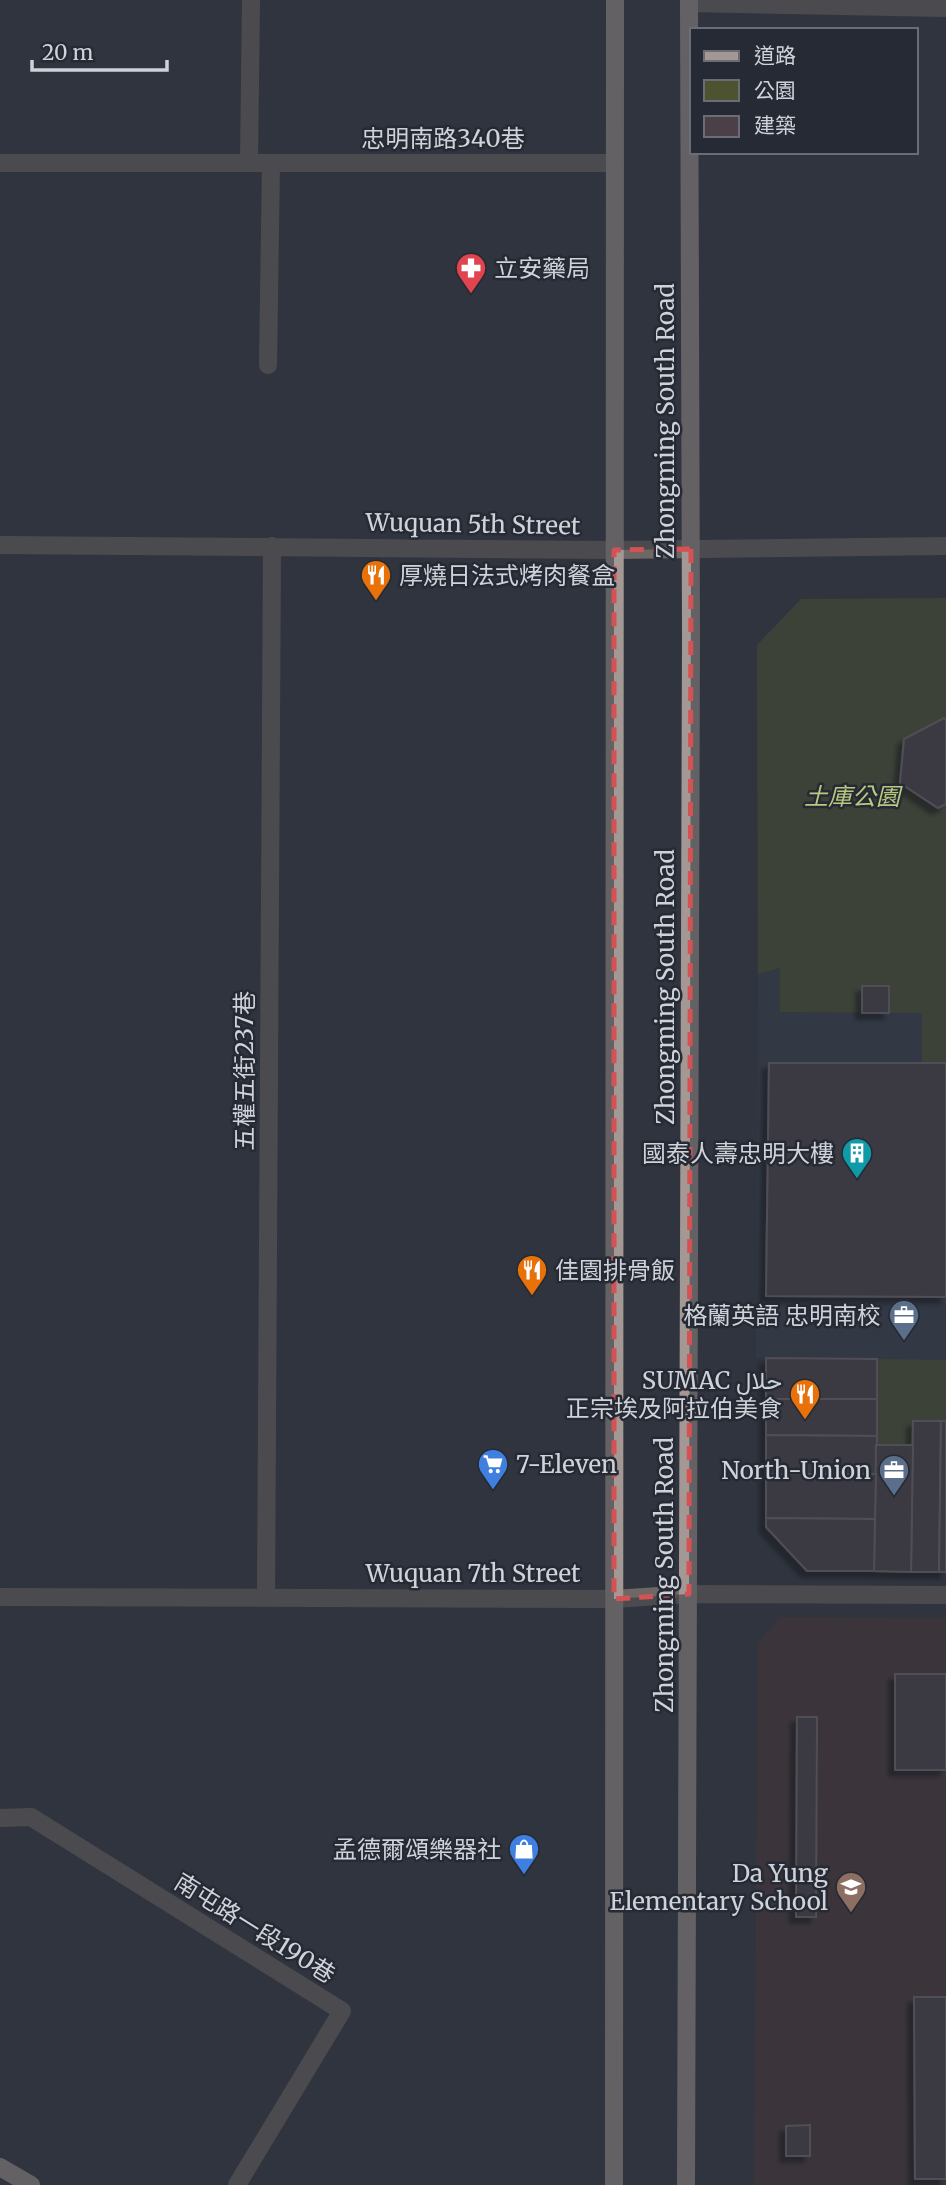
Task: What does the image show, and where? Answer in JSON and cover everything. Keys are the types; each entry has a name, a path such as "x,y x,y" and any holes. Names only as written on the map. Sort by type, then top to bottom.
{"main road":[{"name":"Zhongming South Road","path":"614,2185 615,0"},
{"name":"Zhongming South Road","path":"686,2185 691,549 688,1"},
{"path":"0,2167 21,2183"}],"street":[{"path":"249,163 251,0"},
{"path":"688,1 946,8"},
{"name":"忠明南路340巷","path":"0,163 615,163"},
{"path":"268,365 271,163"},
{"name":"Wuquan 5th Street","path":"0,545 614,550 946,546"},
{"name":"五權五街237巷","path":"266,1597 272,546"},
{"name":"Wuquan 7th Street","path":"0,1597 614,1599 688,1594 946,1595"},
{"name":"南屯路一段190巷","path":"0,1818 31,1817 342,2011 237,2185"}],"highlighted area":[{"path":"691,549 689,1594 614,1599 615,1026 614,550"}],"shaded area":[{"path":"809,959 946,962 946,1421 913,1421 913,1445 876,1445 877,1359 756,1358 758,974"},
{"name":"Da Yung Elementary School","path":"780,1617 946,1618 946,2185 754,2185 758,1644"}],"green space":[{"name":"土庫公園","path":"946,598 946,1063 922,1063 922,1013 780,1012 780,968 758,974 757,645 801,599"},
{"path":"877,1359 946,1360 946,1421 913,1421 913,1445 876,1445"}],"building":[{"path":"944,718 946,804 938,808 900,783 904,739"},
{"path":"862,986 889,986 889,1013 862,1013"},
{"name":"國泰人壽忠明大樓","path":"769,1063 946,1063 946,1297 766,1296"},
{"path":"766,1358 877,1359 877,1399 766,1399"},
{"path":"766,1399 877,1399 877,1436 766,1435"},
{"path":"913,1421 941,1421 939,1572 911,1572"},
{"path":"941,1421 946,1421 946,1572 939,1572"},
{"path":"766,1435 877,1436 876,1474 766,1474"},
{"name":"North-Union","path":"876,1445 913,1445 911,1572 874,1571"},
{"path":"766,1474 876,1474 875,1519 766,1518"},
{"path":"766,1518 875,1519 874,1571 807,1571 766,1527"},
{"path":"895,1674 946,1674 946,1770 895,1770"},
{"path":"797,1717 817,1717 816,1917 796,1917"},
{"path":"914,1997 946,1997 946,2179 915,2179"},
{"path":"810,2125 810,2156 786,2156 786,2126"}],"place":[{"name":"立安藥局","path":"471,295"},
{"name":"厚燒日法式烤肉餐盒","path":"376,602"},
{"name":"國泰人壽忠明大樓","path":"857,1180"},
{"name":"佳園排骨飯","path":"532,1297"},
{"name":"格蘭英語 忠明南校","path":"904,1342"},
{"name":"SUMAC حلال 正宗埃及阿拉伯美食","path":"805,1421"},
{"name":"7-Eleven","path":"493,1491"},
{"name":"North-Union","path":"894,1497"},
{"name":"孟德爾頌樂器社","path":"524,1876"},
{"name":"Da Yung Elementary School","path":"851,1914"}]}
